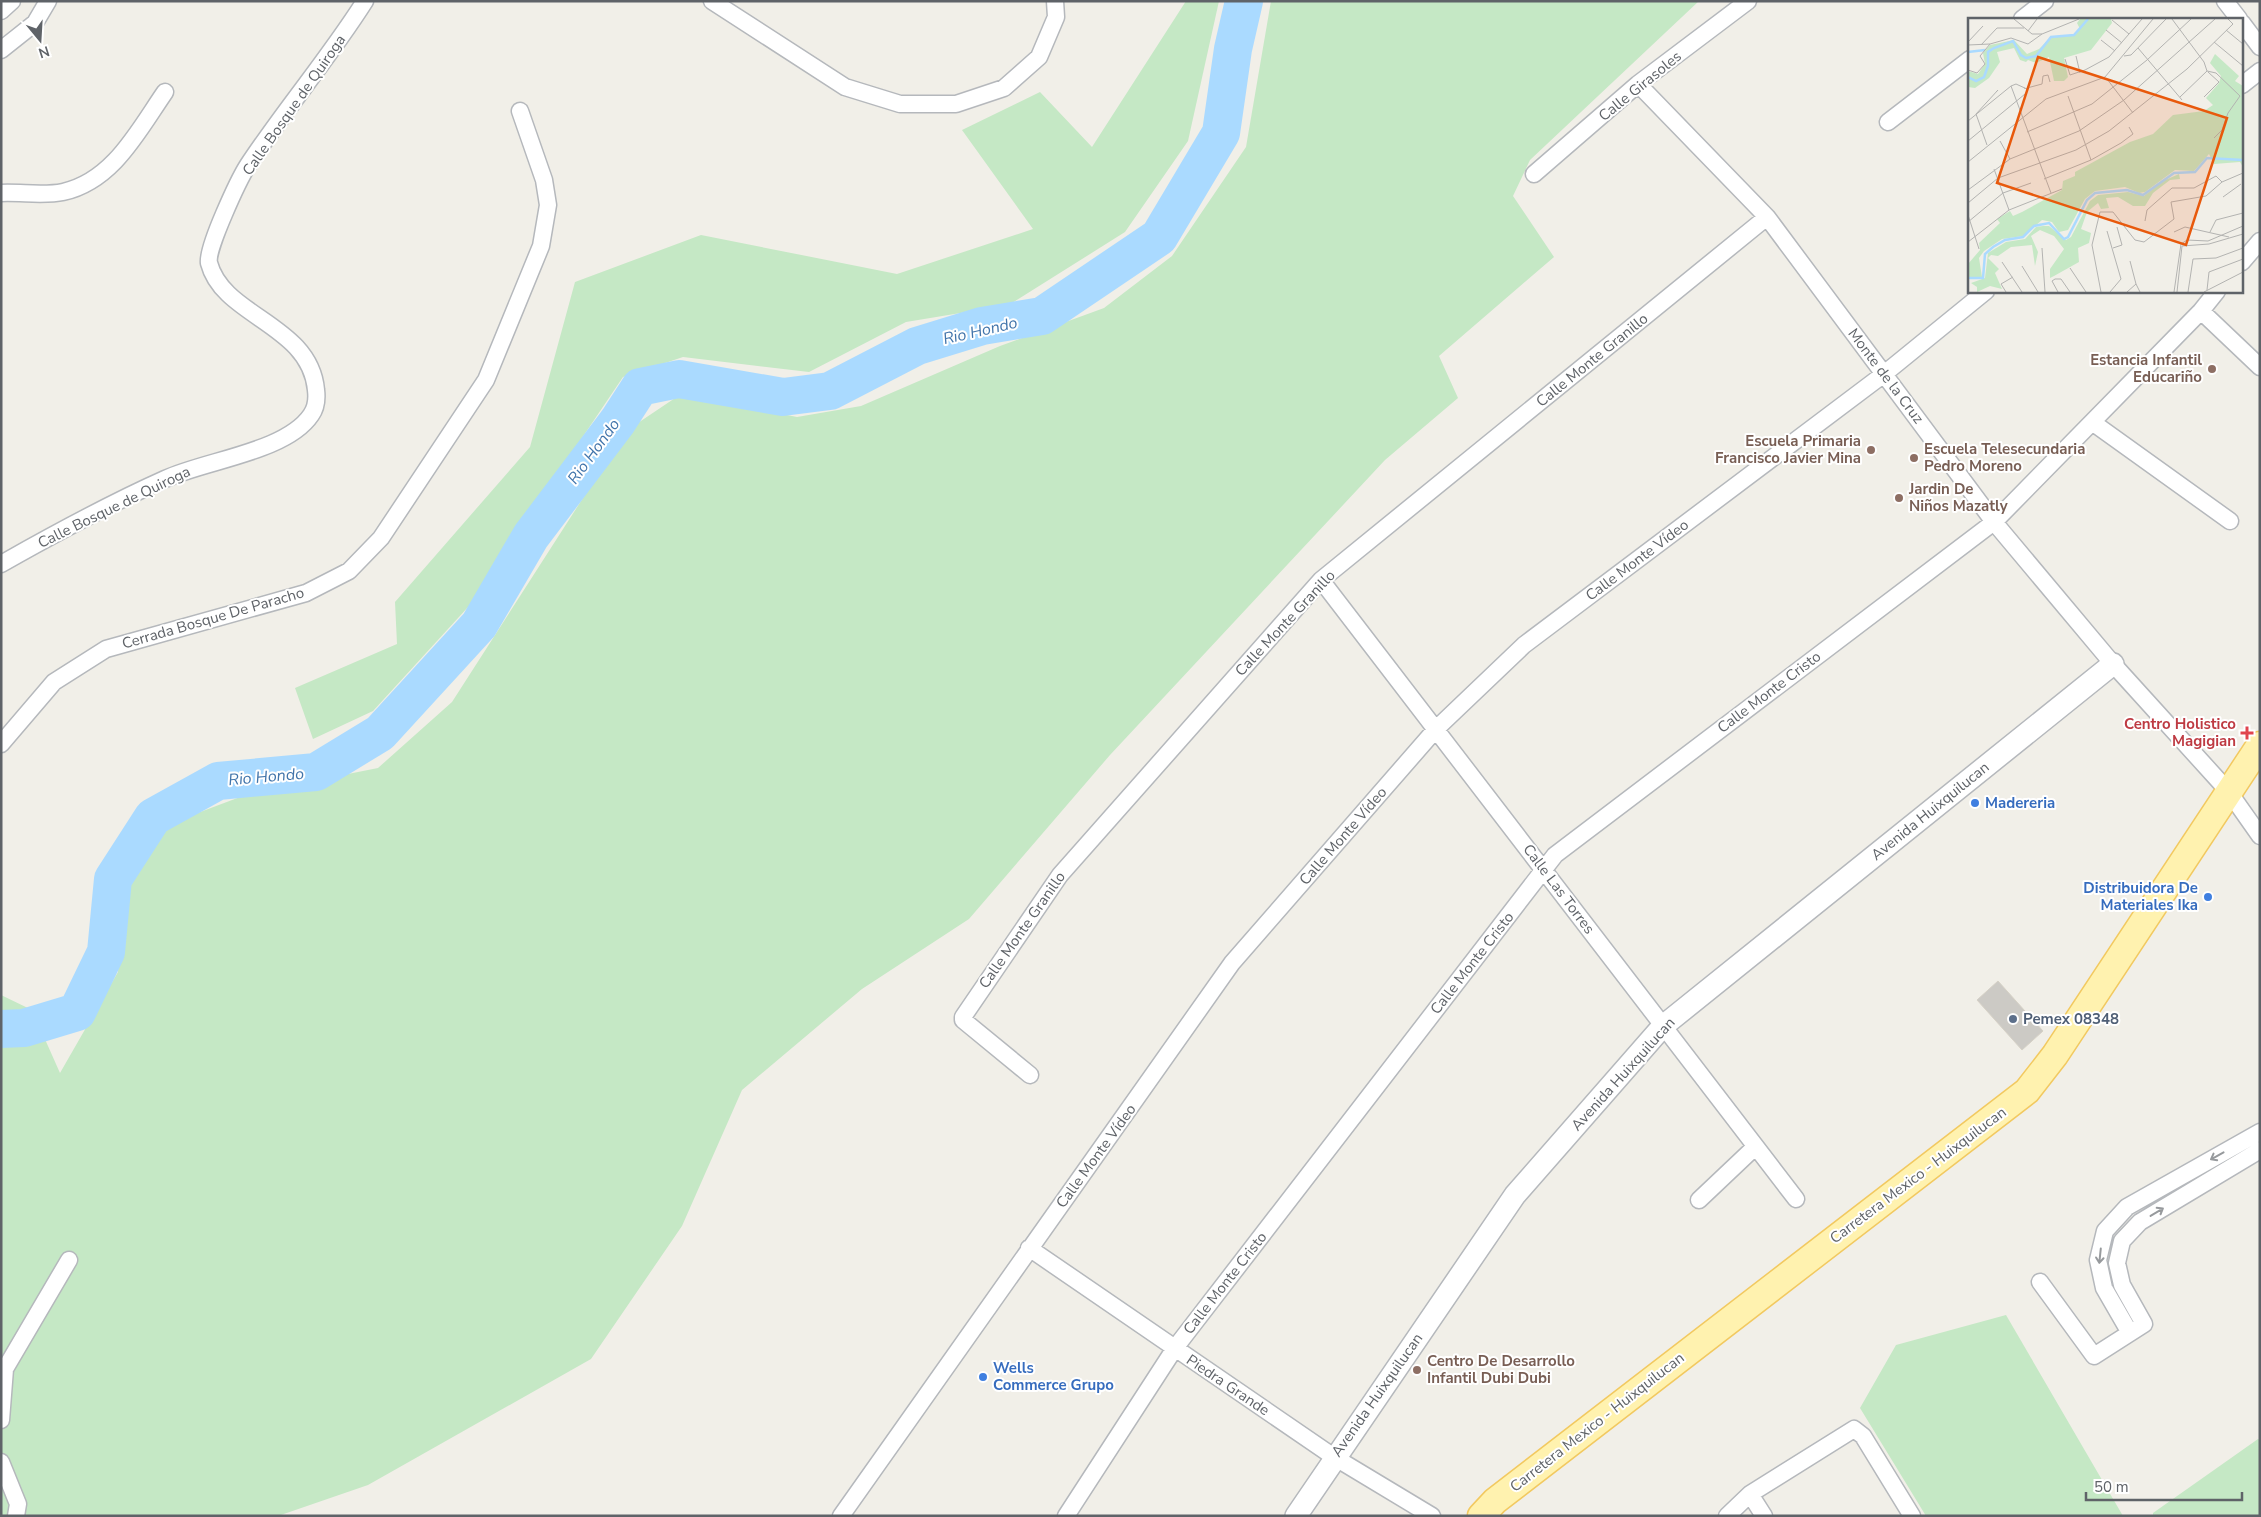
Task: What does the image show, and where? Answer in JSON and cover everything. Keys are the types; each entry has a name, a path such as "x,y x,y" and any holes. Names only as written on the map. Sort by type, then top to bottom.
{"main road":[{"name":"Carretera Mexico - Huixquilucan","path":"1481,1516 1495,1501 2027,1090 2055,1056 2260,745"}],"street":[{"path":"1,11 12,1"},
{"path":"1,50 35,23 48,1"},
{"name":"Calle Bosque de Quiroga","path":"1,564 165,478 206,463 275,444 297,429 312,414 317,398 315,378 305,359 282,333 233,298 214,274 208,261 212,243 247,167 334,50 365,1"},
{"path":"712,1 845,87 900,104 956,104 1004,88 1039,57 1056,17 1056,1"},
{"name":"Calle Girasoles","path":"1534,174 1638,84 1748,1"},
{"path":"2023,18 2045,1"},
{"path":"2226,1 2238,18"},
{"path":"2244,27 2260,47"},
{"path":"1888,122 1968,61"},
{"path":"2244,83 2260,71"},
{"name":"Monte de la Cruz","path":"1638,84 1767,217 1994,522 2114,664 2229,792 2260,836"},
{"path":"1,193 63,192 94,180 118,159 165,92"},
{"name":"Cerrada Bosque De Paracho","path":"1,744 54,682 106,648 306,593 349,571 381,538 486,380 540,246 548,204 544,180 520,111"},
{"name":"Calle Monte Granillo","path":"1030,1075 963,1020 963,1017 1060,875 1321,580 1767,217"},
{"path":"2244,260 2260,241"},
{"name":"Calle Monte Vídeo","path":"841,1516 1232,963 1436,729 1524,645 1884,374 1985,292"},
{"name":"Calle Monte Cristo","path":"1066,1516 1175,1348 1555,856 1994,522 2201,311 2216,292"},
{"path":"2201,311 2260,367"},
{"path":"2092,422 2230,521"},
{"name":"Calle Las Torres","path":"1321,580 1796,1199"},
{"name":"Avenida Huixquilucan","path":"1296,1516 1334,1457 1515,1195 1663,1026 2114,664"},
{"path":"2130,1333 2104,1288 2098,1260 2105,1230 2126,1207 2260,1132"},
{"path":"1699,1200 1755,1147"},
{"path":"2040,1282 2094,1356 2144,1324 2122,1285 2117,1263 2122,1241 2140,1222 2260,1150"},
{"name":"Piedra Grande","path":"1029,1248 1334,1457 1432,1516"},
{"path":"1,1420 6,1370 69,1260"},
{"path":"1728,1516 1750,1494 1854,1429 1863,1436 1912,1516"},
{"path":"1,1462 18,1504 16,1516"},
{"path":"1750,1494 1764,1516"}],"green space":[{"path":"1186,1 1219,1 1188,141 1125,232 1009,305 906,322 809,372 683,357 623,377 469,606 373,711 313,739 295,688 397,644 395,602 530,447 575,282 701,235 897,274 1033,229 962,130 1040,92 1092,147"},
{"path":"1271,1 1699,1 1530,160 1513,196 1554,257 1439,356 1458,398 1385,460 1110,755 969,919 862,989 742,1090 682,1226 591,1359 368,1485 278,1516 1,1516 1,995 32,1010 60,1073 118,972 123,880 171,823 248,794 378,768 452,702 626,431 681,394 797,417 861,406 1000,346 1104,308 1172,256 1246,147"},
{"path":"2006,1315 2123,1516 1926,1516 1860,1408 1896,1345"},
{"path":"2258,1439 2260,1440 2260,1516 2153,1516 2153,1513"}],"building":[{"name":"Pemex 08348","path":"1998,981 2043,1031 2022,1050 1977,1000"}],"waterway":[{"name":"Rio Hondo","path":"1,1029 24,1028 77,1012 106,952 113,879 153,817 218,781 316,772 380,733 479,625 531,536 618,421 640,387 679,379 783,397 830,391 917,346 982,326 1042,316 1159,237 1221,133 1233,49 1244,1"}],"place":[{"name":"Estancia Infantil Educariño","path":"2212,369"},
{"name":"Escuela Primaria Francisco Javier Mina","path":"1871,450"},
{"name":"Escuela Telesecundaria Pedro Moreno","path":"1914,458"},
{"name":"Jardin De Niños Mazatly","path":"1899,498"},
{"name":"Centro Holistico Magigian","path":"2247,733"},
{"name":"Madereria","path":"1975,803"},
{"name":"Distribuidora De Materiales Ika","path":"2208,897"},
{"name":"Pemex 08348","path":"2013,1019"},
{"name":"Centro De Desarrollo Infantil Dubi Dubi","path":"1417,1370"},
{"name":"Wells Commerce Grupo","path":"983,1377"}]}
